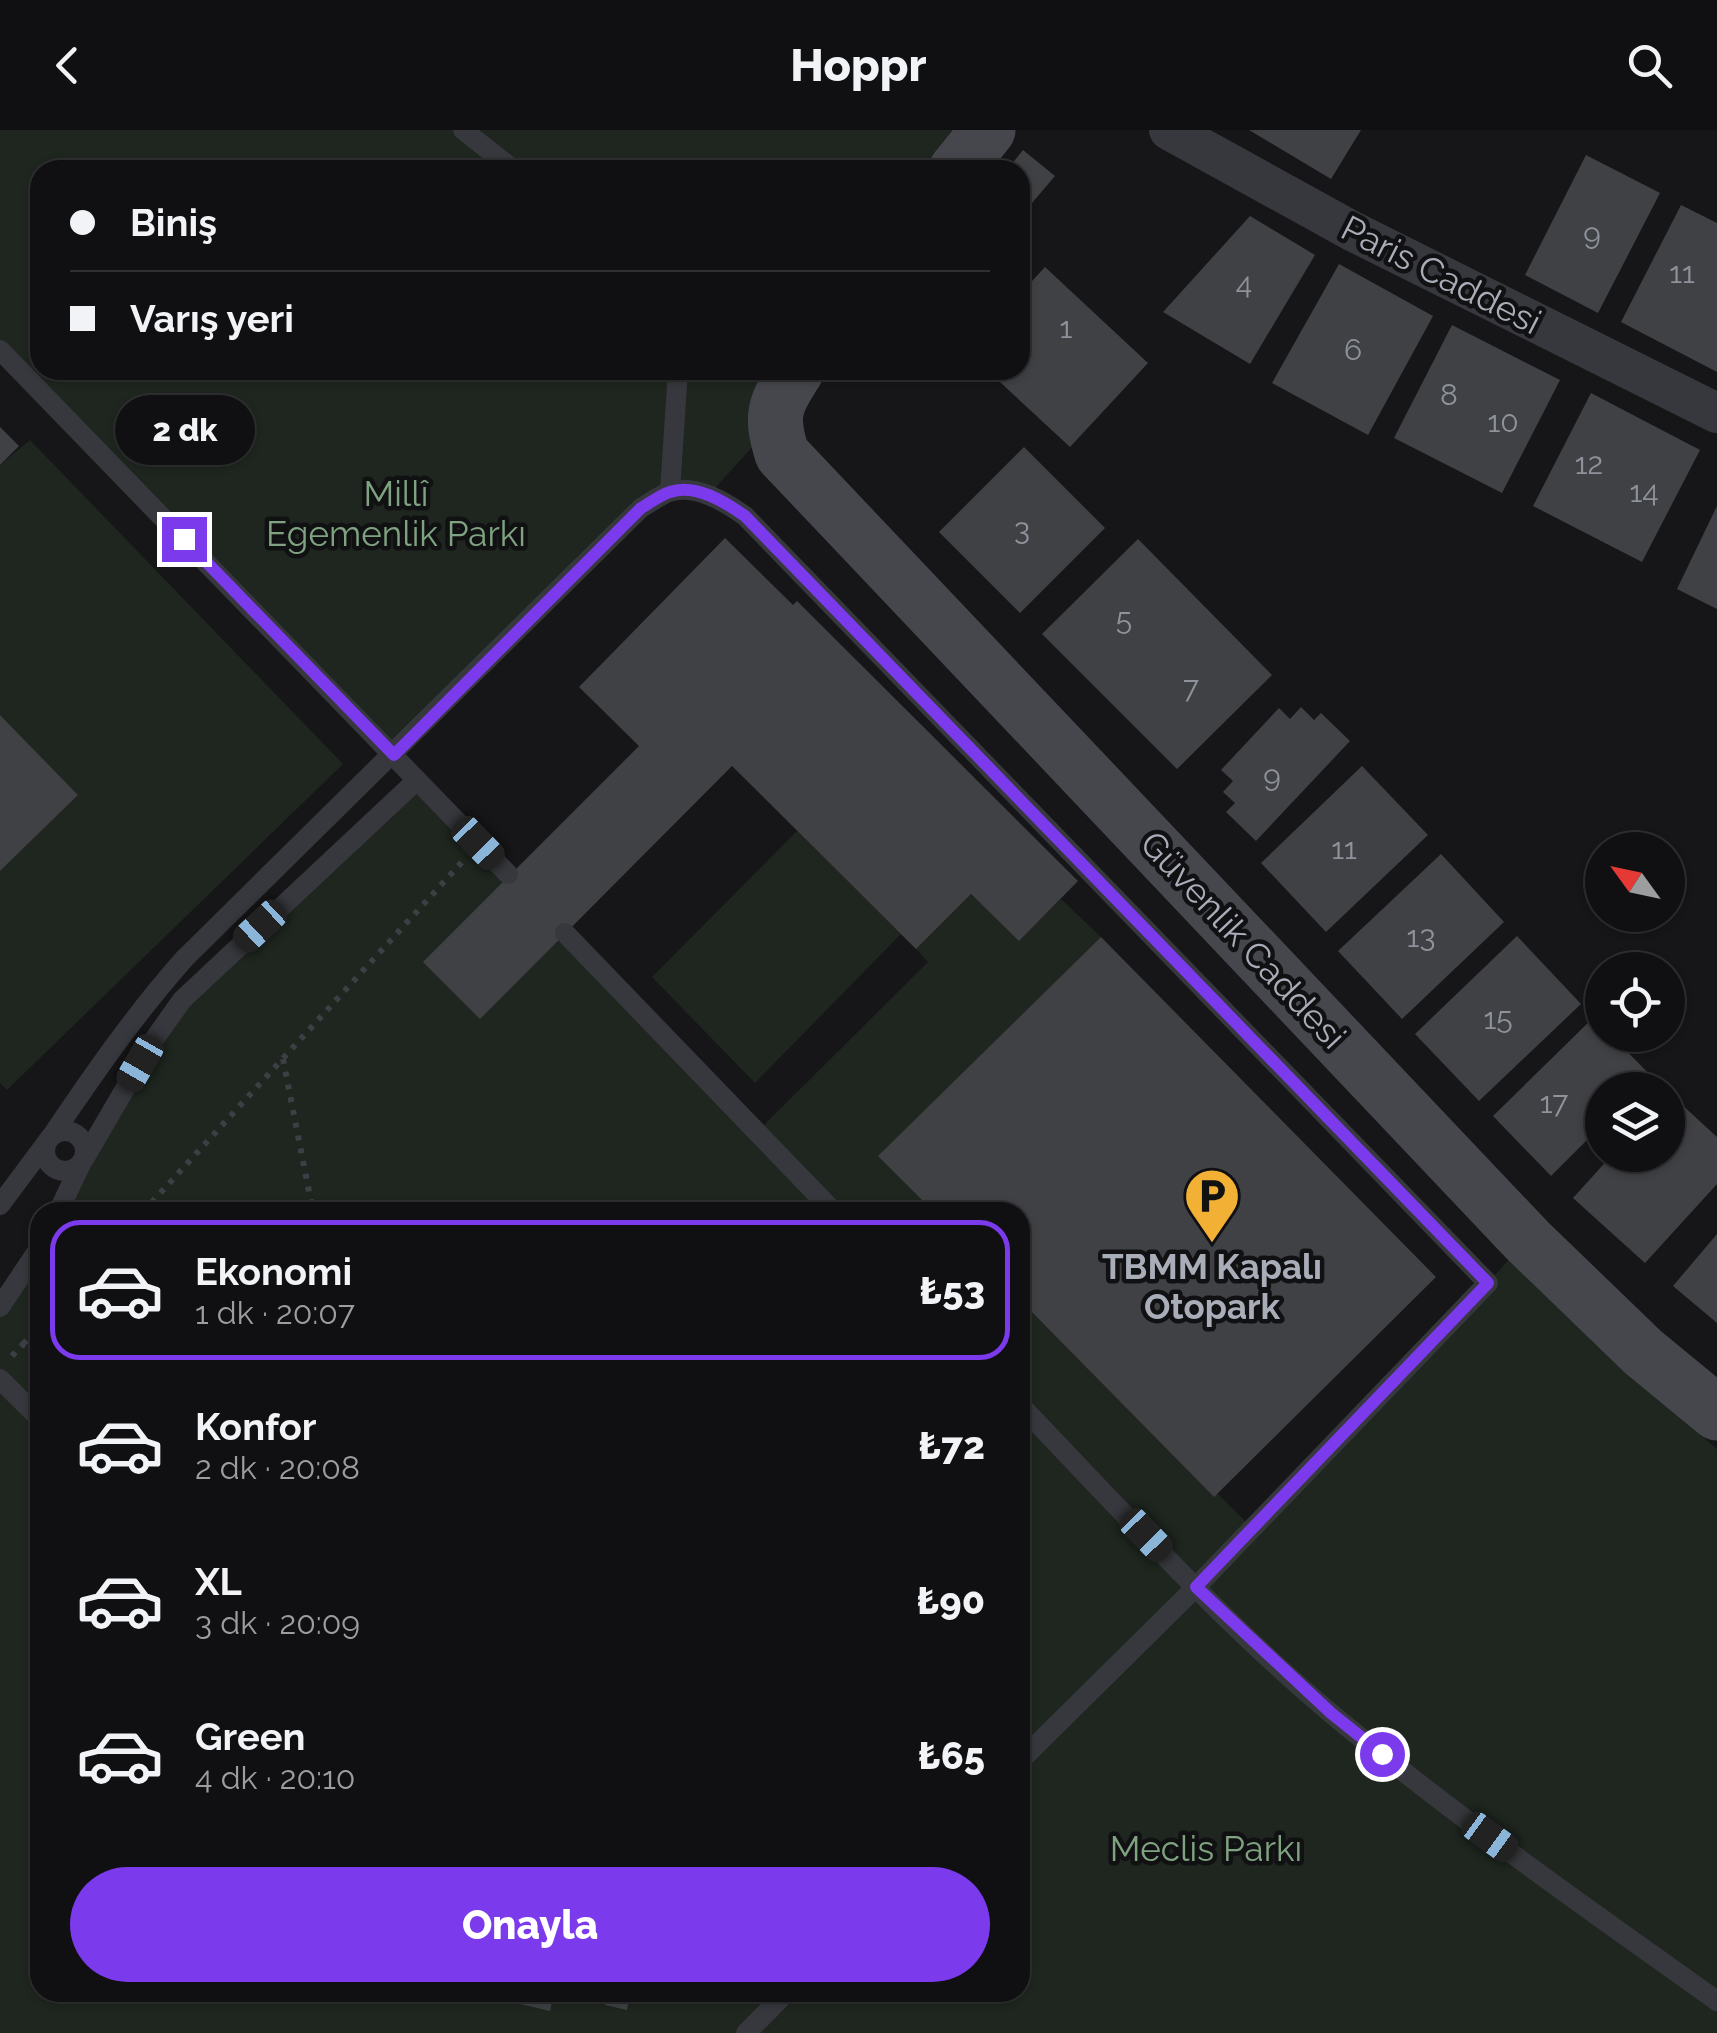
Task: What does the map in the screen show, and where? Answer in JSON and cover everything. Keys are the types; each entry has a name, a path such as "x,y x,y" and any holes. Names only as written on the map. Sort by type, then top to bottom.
{"main road":[{"path":"964,160 988,130"},
{"name":"Güvenlik Caddesi","path":"790,380 780,396 773,424 782,454 1528,1241 1643,1352 1717,1413"}],"street":[{"name":"Paris Caddesi","path":"1170,130 1352,231 1717,413"}],"lane":[{"path":"464,130 502,160"},
{"path":"0,350 508,874"},
{"path":"670,491 677,380"},
{"path":"0,1205 162,983 641,508 670,491 688,490 708,496 745,516 1488,1283 1196,1587 1030,1752"},
{"path":"63,1202 153,1041 182,1000 418,780"},
{"path":"566,934 824,1202"},
{"path":"49,1139 64,1131 77,1134 85,1145 83,1162"},
{"path":"49,1139 46,1155 52,1166 63,1172 83,1162"},
{"path":"0,1307 30,1262"},
{"path":"0,1379 30,1409"},
{"path":"1030,1415 1196,1587 1331,1713 1458,1814 1717,2000"},
{"path":"746,2033 777,2002"}],"path":[{"path":"152,1202 478,843"},
{"path":"282,1059 311,1202"},
{"path":"0,1368 30,1337"},
{"path":"22,1345 30,1346"}],"green space":[{"name":"Millî Egemenlik Parkı","path":"0,130 988,130 964,160 30,160 30,380 793,380 773,424 708,496 671,491 394,755 0,350"},
{"path":"30,440 343,764 7,1090 0,1083 0,871 78,795 0,715 0,465"},
{"path":"417,780 757,1132 928,962 916,949 971,894 1019,940 1061,899 1101,937 879,1156 924,1202 64,1202 153,1041"},
{"path":"797,831 901,934 755,1083 652,977"},
{"name":"Meclis Parkı","path":"1509,1260 1623,1369 1717,1449 1717,2033 0,2033 0,1307 30,1262 30,2002 1030,2002 1030,1310 1213,1496 1217,1493 1252,1528"}],"building":[{"path":"1249,130 1361,130 1331,179"},
{"path":"1023,150 1055,176 1030,205 1030,160 1015,160"},
{"path":"1586,155 1660,193 1598,313 1525,275"},
{"path":"1681,205 1717,223 1717,372 1621,322"},
{"path":"1250,216 1315,255 1250,364 1163,312"},
{"path":"1339,264 1433,316 1368,435 1272,383"},
{"path":"1045,267 1148,363 1070,447 998,380 1030,380 1030,283"},
{"path":"1452,325 1560,380 1502,493 1394,438"},
{"path":"1591,393 1700,450 1642,562 1533,506"},
{"path":"0,427 19,446 0,465"},
{"path":"1024,447 1105,528 1020,613 939,532"},
{"path":"1717,506 1717,609 1677,589"},
{"path":"725,538 793,605 797,601 1078,881 1019,941 971,894 916,949 732,766 480,1019 423,962 639,746 579,687"},
{"path":"1138,539 1272,675 1177,769 1042,634"},
{"path":"1301,707 1314,720 1321,713 1350,741 1256,841 1226,812 1235,803 1223,792 1233,781 1221,770 1279,708 1290,719"},
{"path":"0,715 78,795 0,871"},
{"path":"1362,766 1428,835 1326,932 1261,863"},
{"path":"1441,854 1504,922 1402,1019 1338,951"},
{"path":"1517,936 1581,1004 1479,1101 1415,1034"},
{"name":"TBMM Kapalı Otopark","path":"1101,937 1436,1277 1214,1497 1030,1310 1030,1202 924,1202 878,1156"},
{"path":"1585,1026 1585,1052 1628,1052 1647,1072 1585,1072 1585,1142 1551,1176 1493,1116"},
{"path":"1685,1108 1717,1137 1717,1184 1645,1263 1573,1198 1597,1172 1685,1172"},
{"path":"1717,1234 1717,1323 1673,1286"},
{"path":"516,2002 552,2002 550,2011"},
{"path":"605,2002 629,2002 627,2010"}],"place":[{"name":"TBMM Kapalı Otopark","path":"1212,1245"}],"route":[{"path":"184,539 394,755 641,508 670,491 688,490 728,504 745,516 1488,1283 1196,1587 1331,1713 1382,1754"}]}
